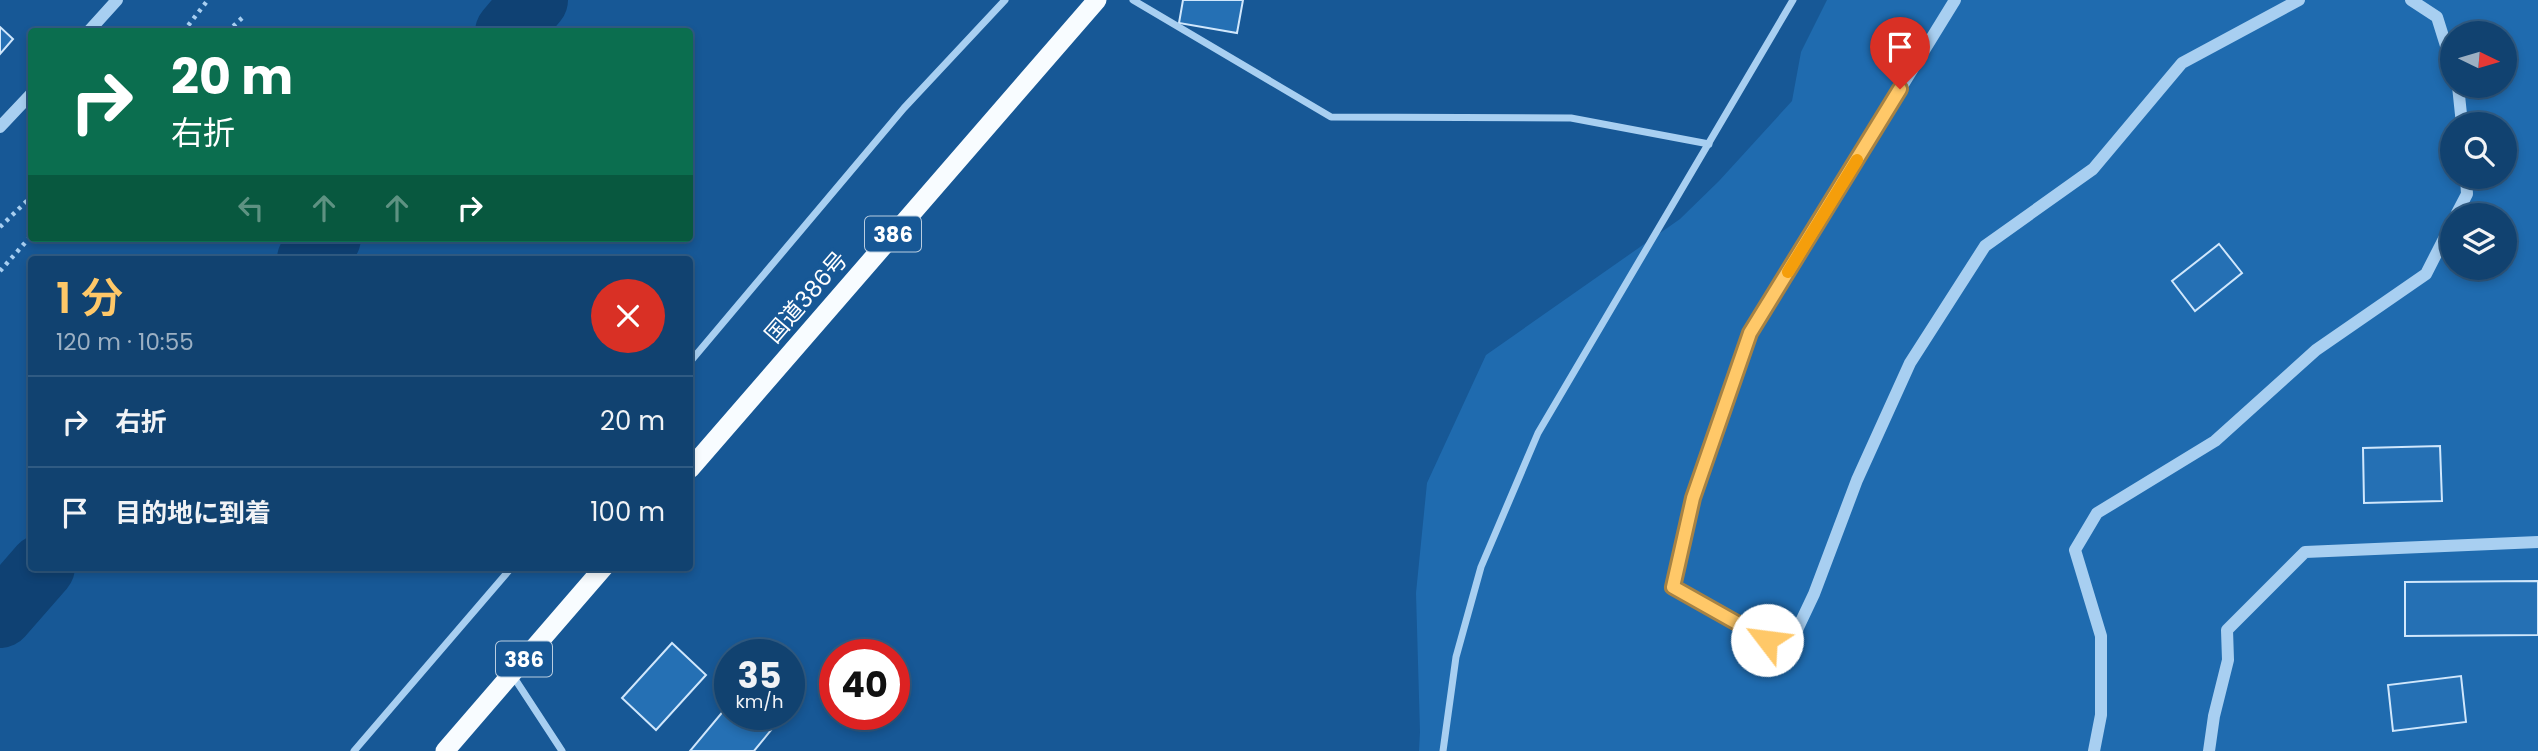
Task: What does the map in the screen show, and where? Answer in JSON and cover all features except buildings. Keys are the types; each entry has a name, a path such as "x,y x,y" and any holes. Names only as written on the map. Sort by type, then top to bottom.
{"highway":[{"name":"国道386号","path":"693,466 1097,0"},
{"name":"386","path":"445,751 601,571"}],"street":[{"path":"92,28 117,0"},
{"path":"693,358 904,108 1005,0"},
{"path":"1133,0 1331,117 1571,118 1709,144"},
{"path":"1443,751 1456,657 1481,566 1538,433 1793,0"},
{"path":"1955,0 1750,333 1693,498 1673,587 1787,652 1814,594 1857,480 1910,363 1985,246 2093,169 2182,63 2298,0"},
{"path":"2411,0 2437,17 2440,27"},
{"path":"0,127 28,97"},
{"path":"2094,751 2101,715 2101,636 2075,550 2097,513 2215,441 2316,350 2426,274 2440,247"},
{"path":"2209,751 2214,716 2228,660 2227,630 2305,552 2538,542"},
{"path":"354,751 509,571"},
{"path":"512,674 562,751"}],"path":[{"path":"186,28 208,0"},
{"path":"231,28 242,18"},
{"path":"0,227 28,200"},
{"path":"0,271 28,240"}],"shaded area":[{"path":"1827,0 2538,0 2538,751 1419,751 1416,593 1427,483 1486,355 1680,219 1719,181 1792,101 1801,52"}],"waterway":[{"path":"511,28 535,0"},
{"path":"313,256 325,242"},
{"path":"0,615 38,571"}],"slow traffic":[{"path":"1788,272 1857,160"}],"route":[{"path":"1767,640 1673,587 1693,498 1750,333 1900,89"}]}
